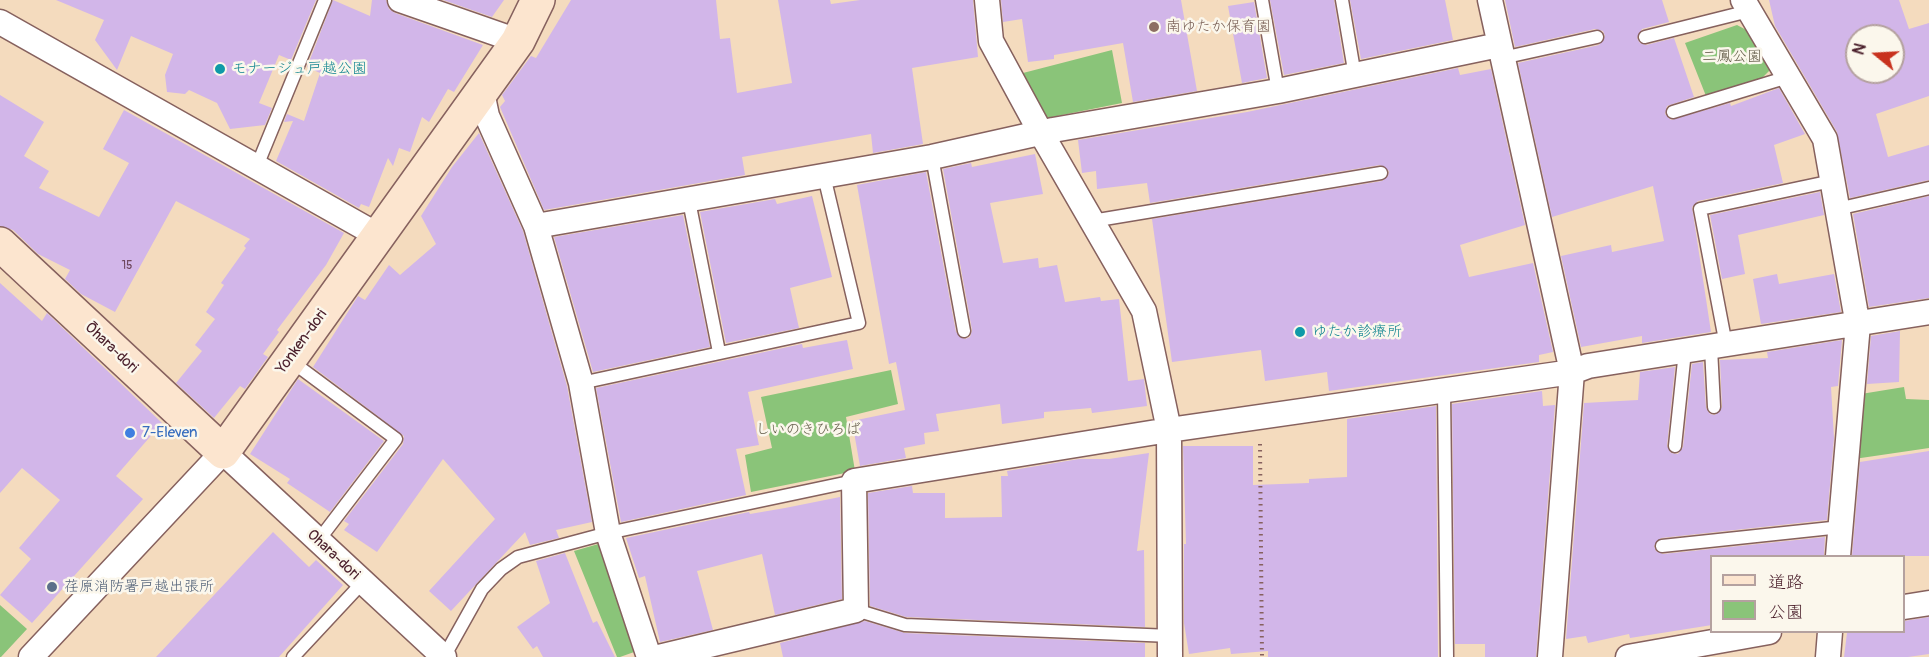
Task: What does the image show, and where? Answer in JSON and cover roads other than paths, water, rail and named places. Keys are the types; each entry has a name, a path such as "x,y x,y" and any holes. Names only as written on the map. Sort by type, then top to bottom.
{"street":[{"path":"400,0 518,41"},
{"name":"Yonken-dori","path":"31,657 223,452 518,41 538,0"},
{"path":"987,0 991,41 1041,133 1144,311 1169,430 1171,646"},
{"path":"1490,0 1572,372 1550,657"},
{"path":"1746,5 1825,139 1858,324 1838,555"},
{"path":"0,22 379,236"},
{"path":"536,226 689,201 932,157 1041,133 1500,52"},
{"path":"482,92 487,116 536,226 581,383 608,533 649,657"},
{"name":"Ōhara-dori","path":"0,244 223,452"},
{"path":"658,657 856,610 854,481 1169,430 1260,419 1572,372 1588,366 1929,312"},
{"name":"Ohara-dori","path":"223,452 444,657"},
{"path":"1905,608 1929,603"},
{"path":"1628,657 1762,633"},
{"path":"1828,657 1830,633"}],"lane":[{"path":"257,166 325,0"},
{"path":"1262,0 1278,91"},
{"path":"1342,0 1355,76"},
{"path":"1645,37 1746,5"},
{"path":"1500,52 1597,37"},
{"path":"1673,112 1788,77"},
{"path":"932,157 964,331"},
{"path":"1092,221 1381,173"},
{"path":"581,383 859,323 824,176"},
{"path":"1714,407 1719,347 1700,209 1832,181"},
{"path":"1837,209 1929,188"},
{"path":"689,201 719,352"},
{"path":"1675,446 1685,351"},
{"path":"290,360 396,439 318,541"},
{"path":"1444,390 1447,657"},
{"path":"444,657 482,589 501,569 519,557 608,533 854,481"},
{"path":"1662,546 1840,527"},
{"path":"293,657 363,582"},
{"path":"856,610 905,624 1171,646"}],"place":[{"name":"南ゆたか保育園","path":"1154,27"},
{"name":"モナージュ戸越公園","path":"220,69"},
{"name":"ゆたか診療所","path":"1300,332"},
{"name":"7-Eleven","path":"130,433"},
{"name":"荏原消防署戸越出張所","path":"52,587"}],"park label":[{"name":"二鳳公園","path":"1732,57"},
{"name":"しいのきひろば","path":"808,430"}]}
